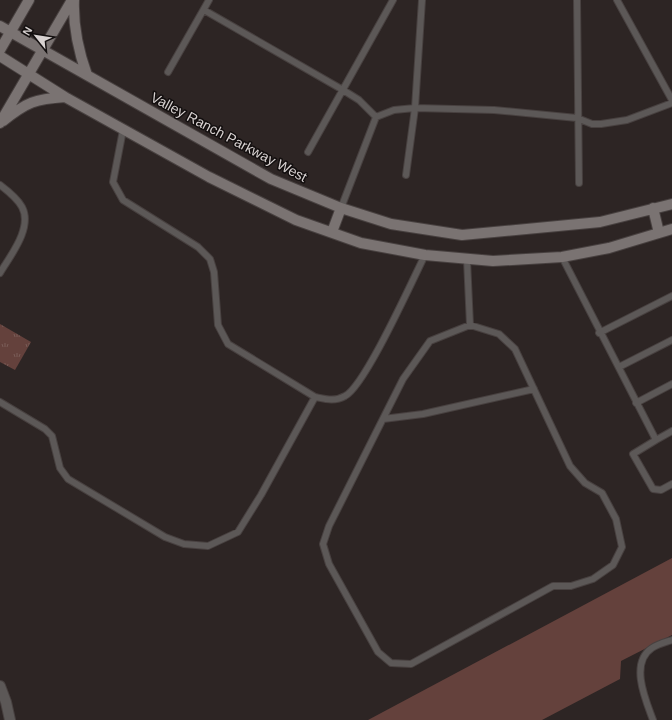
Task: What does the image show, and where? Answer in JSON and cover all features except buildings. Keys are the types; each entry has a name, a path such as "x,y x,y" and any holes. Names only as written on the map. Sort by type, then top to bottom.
{"main road":[{"path":"0,50 29,0"},
{"path":"0,123 73,0"},
{"path":"73,0 74,30 78,50 86,75"},
{"name":"Valley Ranch Parkway West","path":"0,26 271,179 341,208 391,224 462,235 600,222 672,204"},
{"path":"0,56 65,97 123,130 261,204 296,220 361,243 425,255 467,260 493,261 562,257 609,248 672,229"},
{"path":"0,123 29,102 41,98 65,97"},
{"path":"332,232 341,208"},
{"path":"654,208 659,233"}],"street":[{"path":"0,686 6,702 10,720"}],"lane":[{"path":"168,72 209,0"},
{"path":"308,152 393,0"},
{"path":"406,175 415,108 422,0"},
{"path":"577,0 577,118 579,183"},
{"path":"341,208 376,117 394,110 415,108 494,110 577,118 592,124 601,124 626,120 672,102 616,0"},
{"path":"204,10 343,90 359,100 376,117"},
{"path":"123,130 113,182 123,200 198,247 210,259 214,272 218,326 228,344 315,397 330,400 346,396 358,384 379,347 425,255"},
{"path":"0,185 13,196 22,208 24,222 21,237 0,273"},
{"path":"562,257 599,332 619,367 656,440"},
{"path":"467,260 470,326"},
{"path":"599,332 672,296"},
{"path":"470,326 499,334 515,349 534,389 570,466 585,483 602,493 616,519 622,546 613,565 593,580 571,586 553,586 411,664 391,662 378,652 329,564 323,544 329,526 383,419 404,379 430,341 470,326"},
{"path":"619,367 672,340"},
{"path":"636,403 672,384"},
{"path":"383,419 423,414 534,389"},
{"path":"0,402 45,429 52,436 60,468 68,479 165,537 184,544 208,546 238,532 261,495 315,397"},
{"path":"672,431 633,454 653,489 660,490 672,484"},
{"path":"653,720 642,689 640,677 642,661 651,649 672,640"}],"green space":[{"path":"0,324 31,342 15,370 0,362"},
{"path":"672,558 672,635 621,661 620,679 542,720 368,720"}]}
